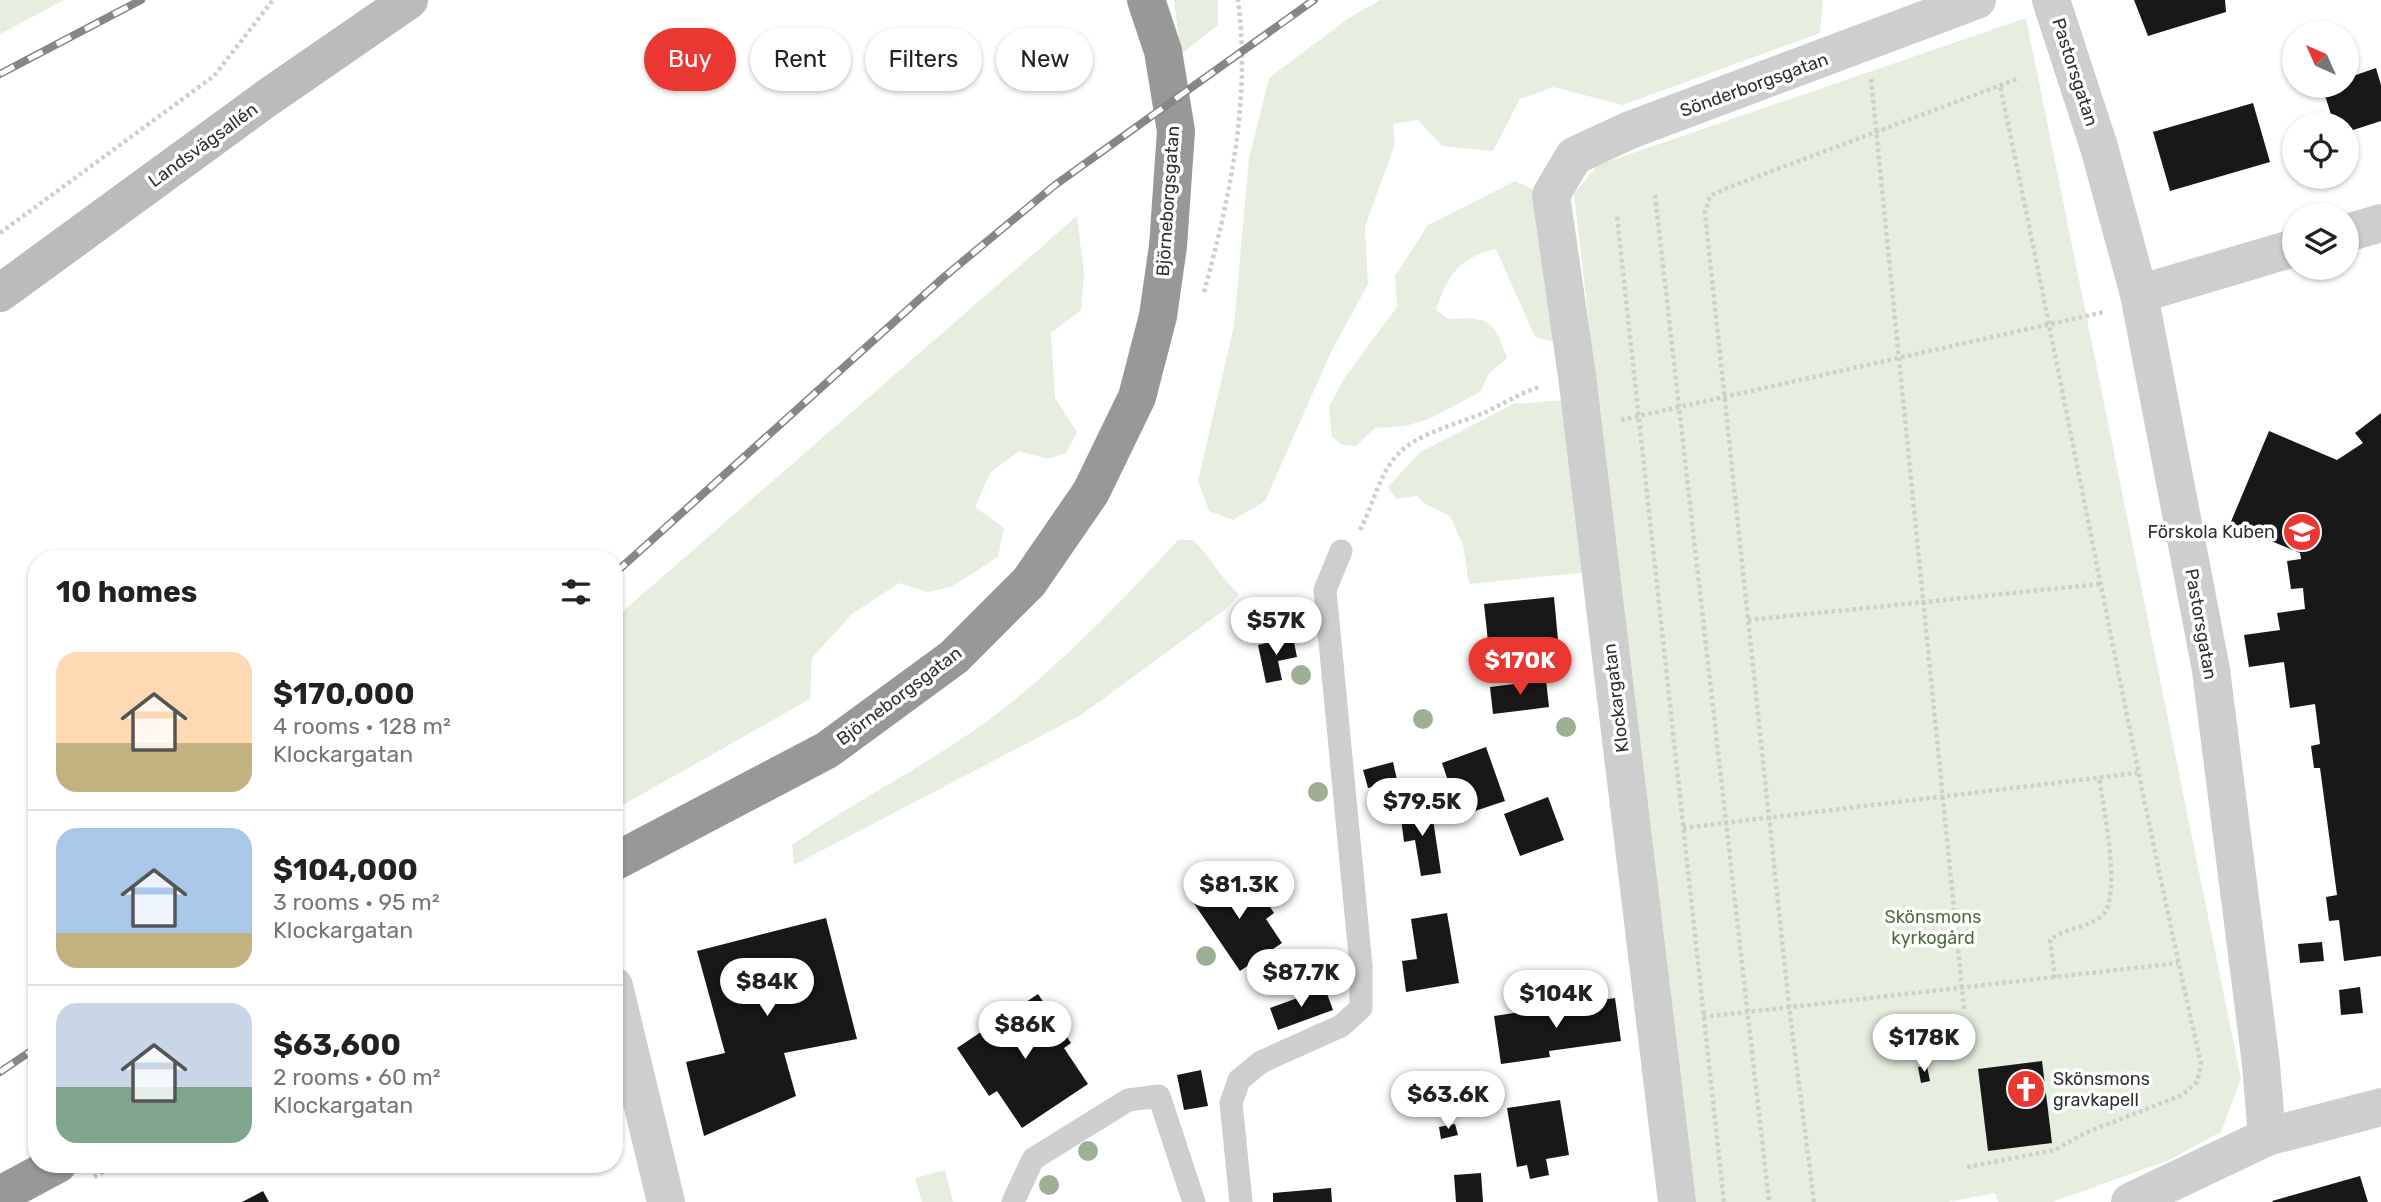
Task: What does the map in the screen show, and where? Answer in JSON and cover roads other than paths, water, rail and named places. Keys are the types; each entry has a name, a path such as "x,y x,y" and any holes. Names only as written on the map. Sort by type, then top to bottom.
{"highway":[{"name":"Björneborgsgatan","path":"623,857 827,750 954,657 1029,582 1091,492 1137,397 1158,316 1168,246 1176,131 1163,51 1146,0"},
{"path":"0,1195 41,1173"}],"main road":[{"name":"Landsvägsallén","path":"0,293 267,98 410,0"}],"street":[{"name":"Sönderborgsgatan","path":"1551,195 1574,156 1630,130 1976,0"},
{"name":"Pastorsgatan","path":"2051,0 2099,147 2140,299 2211,670 2261,1064 2267,1137"},
{"name":"Klockargatan","path":"1551,195 1577,376 1677,1202"},
{"path":"2359,229 2381,223"},
{"path":"2140,299 2282,252"},
{"path":"623,1023 666,1202"},
{"path":"2130,1202 2267,1137 2381,1107"}],"lane":[{"path":"1241,1202 1231,1103 1239,1080 1261,1062 1341,1026 1361,1008 1361,966 1325,590 1341,551"},
{"path":"1013,1202 1033,1159 1128,1100 1159,1097 1194,1202"}],"railway":[{"path":"0,74 141,0"},
{"path":"623,566 944,277 1055,185 1314,0"},
{"path":"0,1072 28,1053"}],"place":[{"name":"Förskola Kuben","path":"2302,532"},
{"name":"Skönsmons gravkapell","path":"2026,1089"}],"park label":[{"name":"Skönsmons kyrkogård","path":"1933,927"}]}
